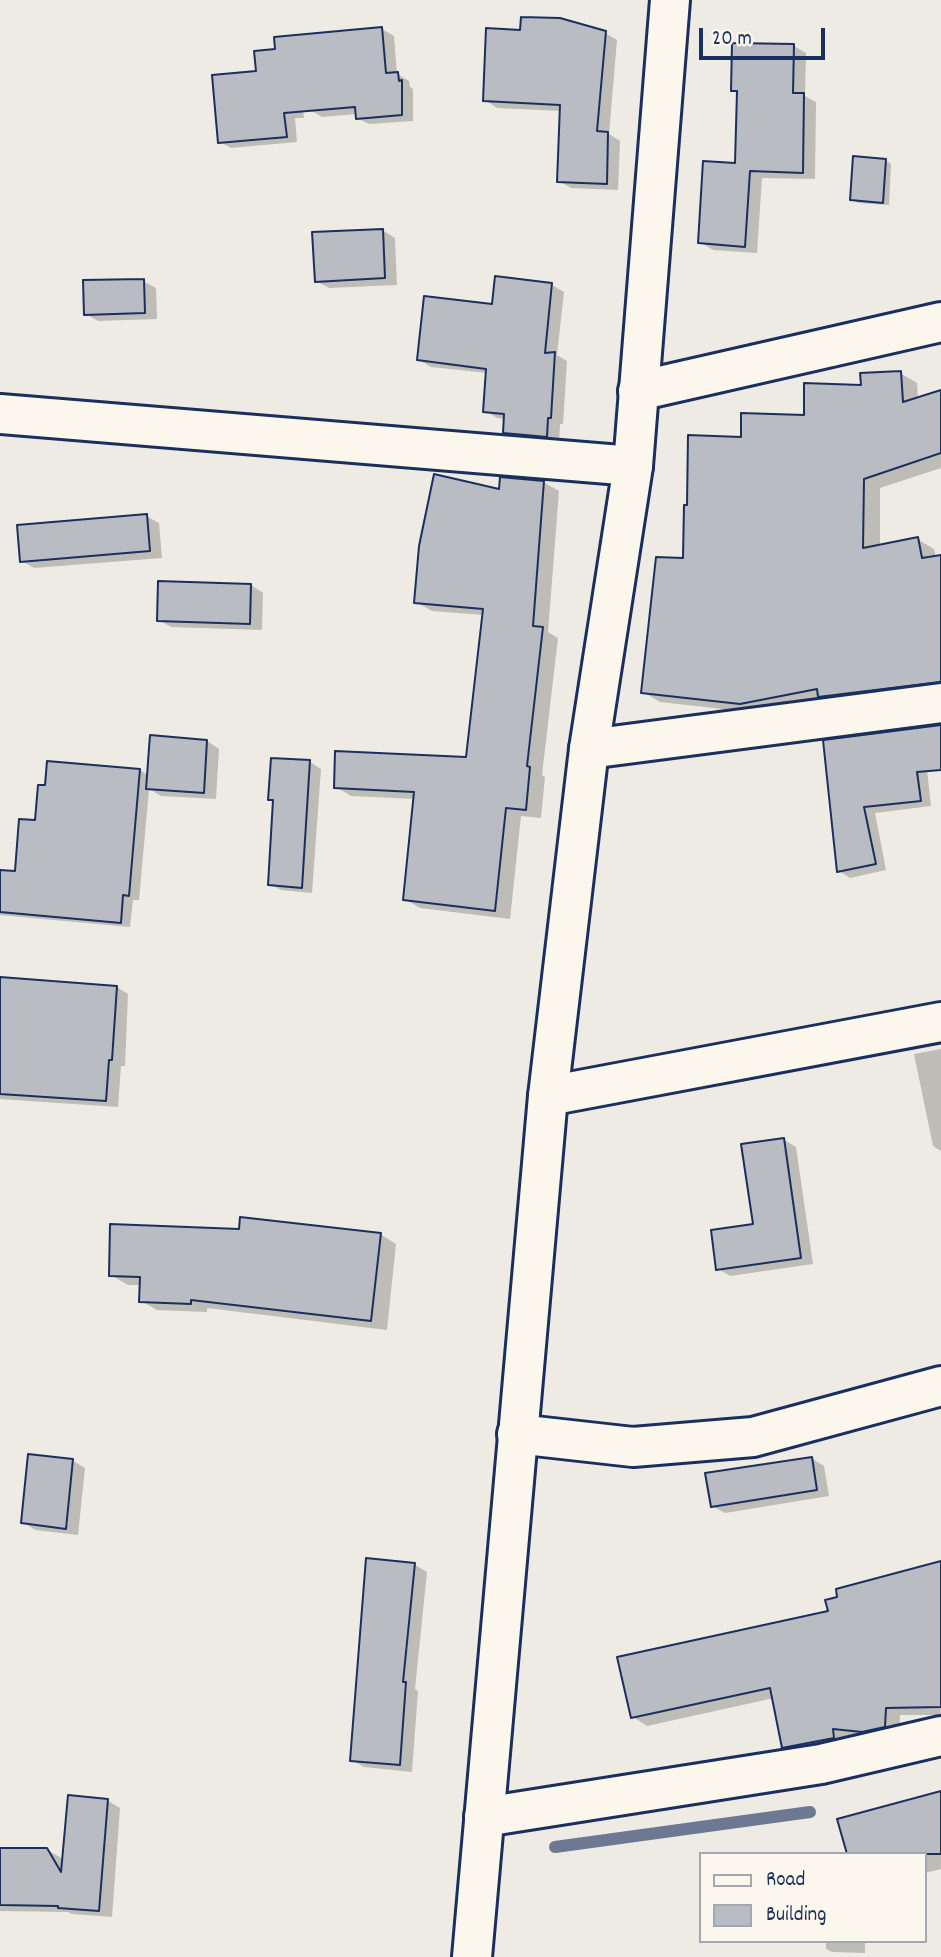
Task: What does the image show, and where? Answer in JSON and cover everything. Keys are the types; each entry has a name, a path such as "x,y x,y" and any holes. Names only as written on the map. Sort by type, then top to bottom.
{"street":[{"path":"472,1957 548,1096 589,749 634,466 670,0"},
{"path":"638,391 941,322"},
{"path":"0,414 634,466"},
{"path":"589,749 941,703"},
{"path":"548,1096 941,1022"},
{"path":"517,1434 633,1447 753,1437 941,1386"},
{"path":"484,1817 821,1764 941,1736"}],"building":[{"path":"521,17 560,18 606,31 597,131 608,132 607,184 557,182 560,105 483,101 486,28 520,30"},
{"path":"382,27 386,73 398,72 399,81 402,80 402,115 356,119 355,107 284,113 287,137 218,143 212,75 256,71 254,51 275,49 274,37"},
{"path":"732,43 794,44 793,93 804,93 803,173 750,171 745,247 698,243 703,161 735,163 737,91 731,91"},
{"path":"853,156 886,159 883,203 850,200"},
{"path":"383,229 385,278 315,282 312,232"},
{"path":"495,276 552,283 545,353 555,352 551,418 548,418 547,437 503,433 504,414 483,412 486,369 417,360 424,296 492,304"},
{"path":"144,279 145,313 84,315 83,280"},
{"path":"901,371 903,402 941,390 941,453 864,479 863,548 918,537 922,558 941,555 941,682 818,697 817,689 740,704 641,693 656,557 683,558 688,435 741,437 741,413 804,415 804,383 861,385 860,373"},
{"path":"434,474 499,489 500,477 544,481 533,626 543,627 527,766 530,767 526,810 506,808 495,911 403,900 414,792 334,788 335,751 466,757 483,609 414,603 419,546"},
{"path":"147,514 150,551 20,562 17,525"},
{"path":"158,581 251,584 250,624 157,621"},
{"path":"941,725 941,770 917,772 921,801 864,807 876,864 837,872 823,740"},
{"path":"150,735 207,740 204,793 146,789"},
{"path":"271,758 310,760 302,888 268,885 273,800 268,800"},
{"path":"47,761 140,769 129,896 123,895 121,923 0,912 0,870 15,871 19,819 35,820 38,785 45,785"},
{"path":"0,977 117,986 106,1101 0,1094"},
{"path":"784,1138 801,1258 716,1270 711,1230 753,1224 741,1144"},
{"path":"240,1217 381,1233 371,1321 191,1300 191,1304 139,1302 140,1277 109,1276 110,1224 239,1229"},
{"path":"28,1454 73,1459 66,1529 21,1523"},
{"path":"812,1457 817,1490 711,1507 705,1473"},
{"path":"366,1558 415,1563 403,1682 406,1682 400,1765 350,1761"},
{"path":"941,1561 941,1707 886,1708 885,1727 862,1732 833,1729 834,1738 782,1748 770,1688 631,1718 617,1657 828,1611 825,1600 837,1597 836,1589"},
{"path":"941,1791 941,1854 846,1852 837,1819"},
{"path":"68,1795 108,1799 99,1911 58,1906 0,1905 0,1848 47,1848 61,1872"}],"waterway":[{"path":"555,1847 810,1812"}]}
